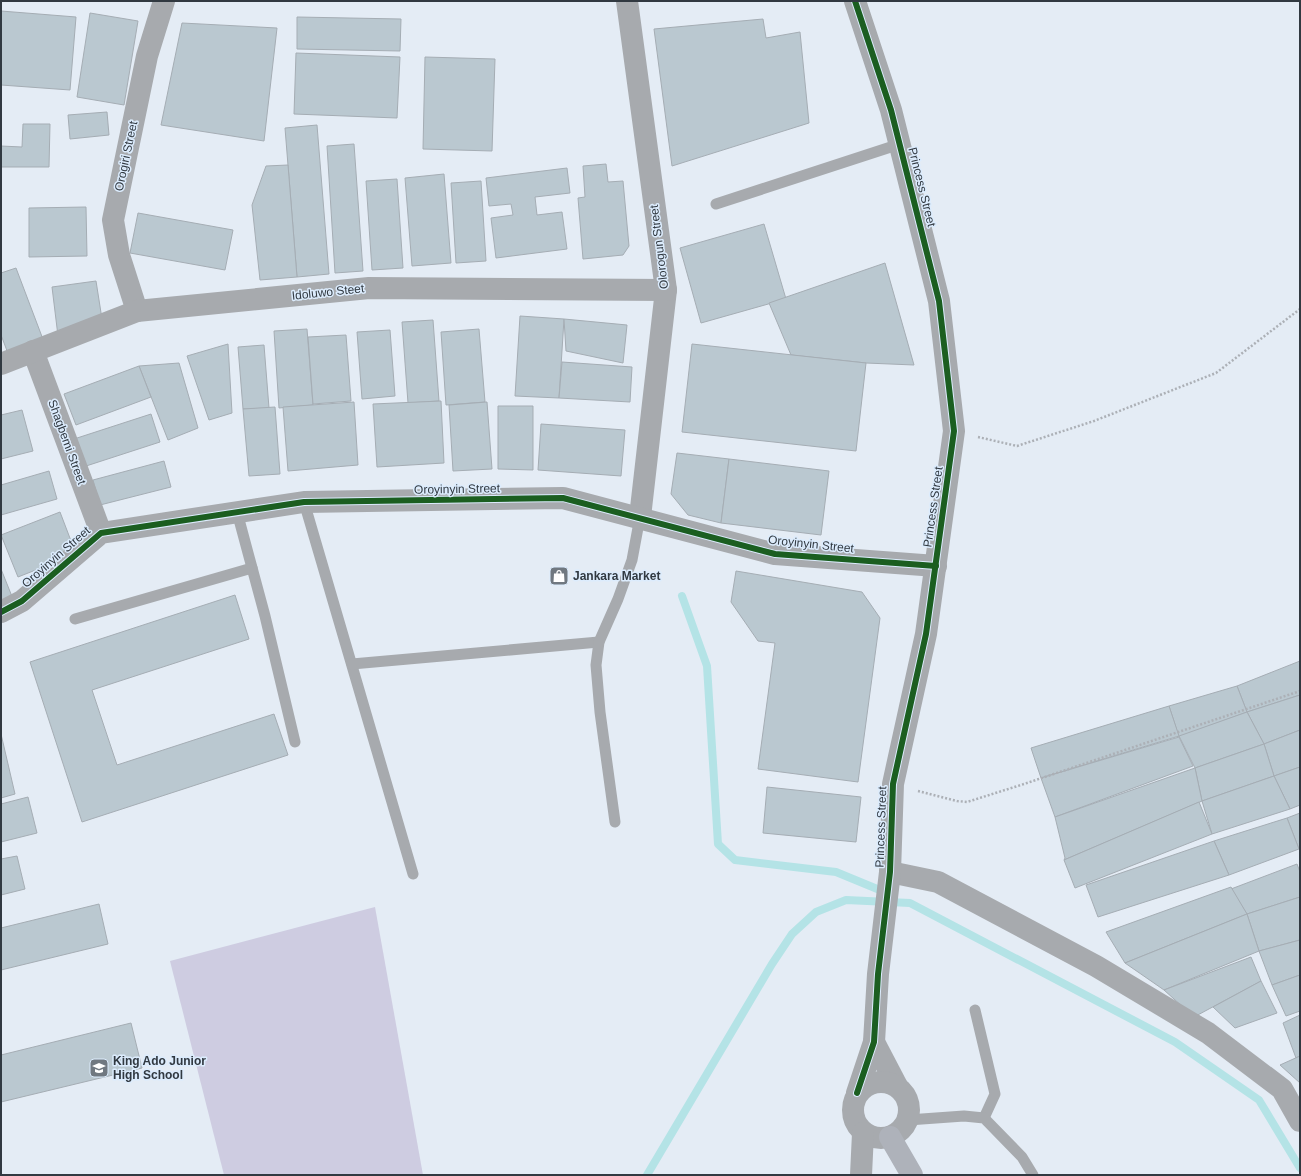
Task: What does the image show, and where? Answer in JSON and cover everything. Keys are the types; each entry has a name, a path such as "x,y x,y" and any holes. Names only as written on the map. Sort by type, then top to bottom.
{"main road":[{"path":"890,1137 912,1175"}],"street":[{"name":"Orogiri Street","path":"137,311 119,255 113,220 147,56 164,1"},
{"name":"Olorogun Street","path":"627,1 666,290 640,517"},
{"name":"Princess Street","path":"855,1 891,110 939,300 954,431 926,634 893,784 890,872 878,974 874,1042 857,1093"},
{"name":"Idoluwo Steet","path":"1,364 137,311 369,288 666,290"},
{"name":"Shagbemi Street","path":"33,351 101,533"},
{"name":"Oroyinyin Street","path":"1,612 22,601 101,533 304,502 563,498 640,517 775,554 936,566"},
{"path":"890,872 938,882 1096,966 1208,1033 1282,1089 1300,1121"},
{"path":"874,1042 897,1086 906,1095 909,1107 908,1120 900,1130 890,1137 876,1138 863,1133 854,1121 852,1107 857,1093 868,1084 883,1081 897,1086"},
{"path":"861,1175 863,1133"}],"lane":[{"path":"716,204 900,144"},
{"path":"304,502 413,874"},
{"path":"237,512 295,742"},
{"path":"615,822 600,712 596,665 599,642 610,618 632,560 640,517"},
{"path":"75,619 252,568"},
{"path":"352,664 599,642"},
{"path":"975,1010 995,1094 984,1118"},
{"path":"908,1120 964,1116 984,1118 1022,1157 1033,1175"}],"path":[{"path":"954,431 1017,446 1094,421 1216,373 1300,309"},
{"path":"893,784 957,801 967,802 1032,782 1300,691"}],"shaded area":[{"path":"375,907 423,1175 224,1175 170,961"}],"building":[{"path":"1,11 76,17 70,90 1,85"},
{"path":"90,13 138,21 124,105 77,97"},
{"path":"297,17 401,19 400,51 297,49"},
{"path":"763,19 766,38 800,32 809,123 672,166 654,29"},
{"path":"182,23 277,28 264,141 161,125"},
{"path":"296,53 400,57 397,118 294,114"},
{"path":"425,57 495,59 492,151 423,149"},
{"path":"107,112 109,135 70,139 68,115"},
{"path":"23,124 50,124 49,167 1,167 1,146 22,147"},
{"path":"317,125 329,274 297,277 285,128"},
{"path":"354,144 363,271 335,273 327,146"},
{"path":"606,164 608,182 623,181 629,246 623,255 583,259 578,198 585,197 583,166"},
{"path":"288,165 297,277 260,280 252,205 266,166"},
{"path":"567,168 570,193 535,197 537,215 562,212 567,249 496,258 491,218 513,215 511,204 489,206 486,178"},
{"path":"444,174 451,263 412,266 405,178"},
{"path":"397,179 403,268 372,270 366,181"},
{"path":"481,181 486,261 456,263 451,183"},
{"path":"86,207 87,256 29,257 29,208"},
{"path":"138,213 233,230 225,270 130,253"},
{"path":"764,224 786,299 701,323 680,248"},
{"path":"885,263 914,365 866,363 791,355 769,303"},
{"path":"16,268 44,342 9,356 1,335 1,273"},
{"path":"96,281 102,319 58,336 52,287"},
{"path":"520,316 564,319 559,398 515,396"},
{"path":"564,319 627,325 623,363 566,351"},
{"path":"433,320 439,401 408,403 402,322"},
{"path":"307,329 313,405 279,408 274,331"},
{"path":"479,329 485,402 446,405 441,332"},
{"path":"390,330 395,396 362,399 357,332"},
{"path":"346,335 351,401 313,404 308,337"},
{"path":"228,344 232,413 209,420 187,356"},
{"path":"692,344 866,363 856,451 682,432"},
{"path":"264,345 269,408 243,409 238,347"},
{"path":"562,362 632,367 630,402 559,398"},
{"path":"179,363 198,428 168,440 139,366"},
{"path":"139,366 151,397 76,425 64,394"},
{"path":"441,401 444,463 377,467 373,404"},
{"path":"354,402 358,465 288,471 283,407"},
{"path":"487,402 492,469 453,471 449,405"},
{"path":"498,406 533,406 533,470 498,469"},
{"path":"275,407 280,474 249,476 243,409"},
{"path":"22,410 33,451 1,459 1,415"},
{"path":"151,414 160,442 83,467 74,439"},
{"path":"541,424 625,430 621,476 538,470"},
{"path":"677,453 729,459 721,523 688,515 671,494"},
{"path":"729,459 829,471 821,535 721,523"},
{"path":"164,461 171,487 100,505 93,480"},
{"path":"49,471 57,499 1,515 1,485"},
{"path":"60,512 76,554 18,577 1,535"},
{"path":"1,569 13,599 1,603"},
{"path":"736,571 862,592 880,618 858,782 758,769 775,643 758,641 731,602"},
{"path":"235,595 249,639 92,690 117,765 274,714 288,755 82,822 30,662"},
{"path":"1300,661 1300,695 1247,712 1237,686"},
{"path":"1237,686 1247,712 1179,737 1169,706"},
{"path":"1300,695 1300,730 1264,744 1247,712"},
{"path":"1169,706 1179,736 1041,778 1031,748"},
{"path":"1247,712 1264,744 1195,768 1179,736"},
{"path":"1300,730 1300,767 1274,776 1264,744"},
{"path":"1,734 15,794 1,798"},
{"path":"1179,737 1193,766 1055,817 1041,778"},
{"path":"1264,744 1274,776 1202,801 1195,768"},
{"path":"1300,767 1300,805 1290,809 1274,776"},
{"path":"1195,768 1202,801 1064,860 1065,858 1055,817"},
{"path":"1274,776 1290,809 1212,834 1202,801"},
{"path":"767,787 861,797 856,842 763,833"},
{"path":"28,797 37,833 1,842 1,804"},
{"path":"1199,802 1212,834 1075,888 1064,860"},
{"path":"1300,813 1300,849 1299,849 1287,818"},
{"path":"1287,818 1299,849 1229,875 1214,841"},
{"path":"1214,841 1229,875 1098,917 1086,885"},
{"path":"17,856 25,889 1,895 1,859"},
{"path":"1297,864 1300,872 1300,897 1247,914 1231,889"},
{"path":"1231,887 1247,914 1125,963 1106,932"},
{"path":"1300,897 1300,940 1259,951 1247,914"},
{"path":"99,904 108,944 1,970 1,928"},
{"path":"1247,914 1259,951 1164,990 1125,963"},
{"path":"1300,940 1300,975 1272,985 1259,951"},
{"path":"1251,957 1261,981 1194,1017 1164,990"},
{"path":"1300,975 1300,1011 1286,1016 1272,985"},
{"path":"1261,981 1277,1013 1235,1028 1213,1007"},
{"path":"1300,1015 1300,1056 1296,1058 1283,1023"},
{"path":"131,1023 142,1068 1,1102 1,1055"},
{"path":"1300,1056 1300,1083 1280,1065"}],"waterway":[{"path":"682,596 707,666 718,844 735,860 836,872 887,893"},
{"path":"647,1175 772,964 792,934 816,912 846,900 910,903 1175,1042 1259,1100 1300,1168"}],"cycle path":[{"path":"855,1 891,110 939,301 954,431 926,634 893,784 890,872 878,974 874,1042 857,1093"},
{"path":"1,612 22,601 101,533 304,502 563,498 775,554 936,566"}],"place":[{"name":"Jankara Market","path":"559,576"},
{"name":"King Ado Junior High School","path":"99,1068"}]}
